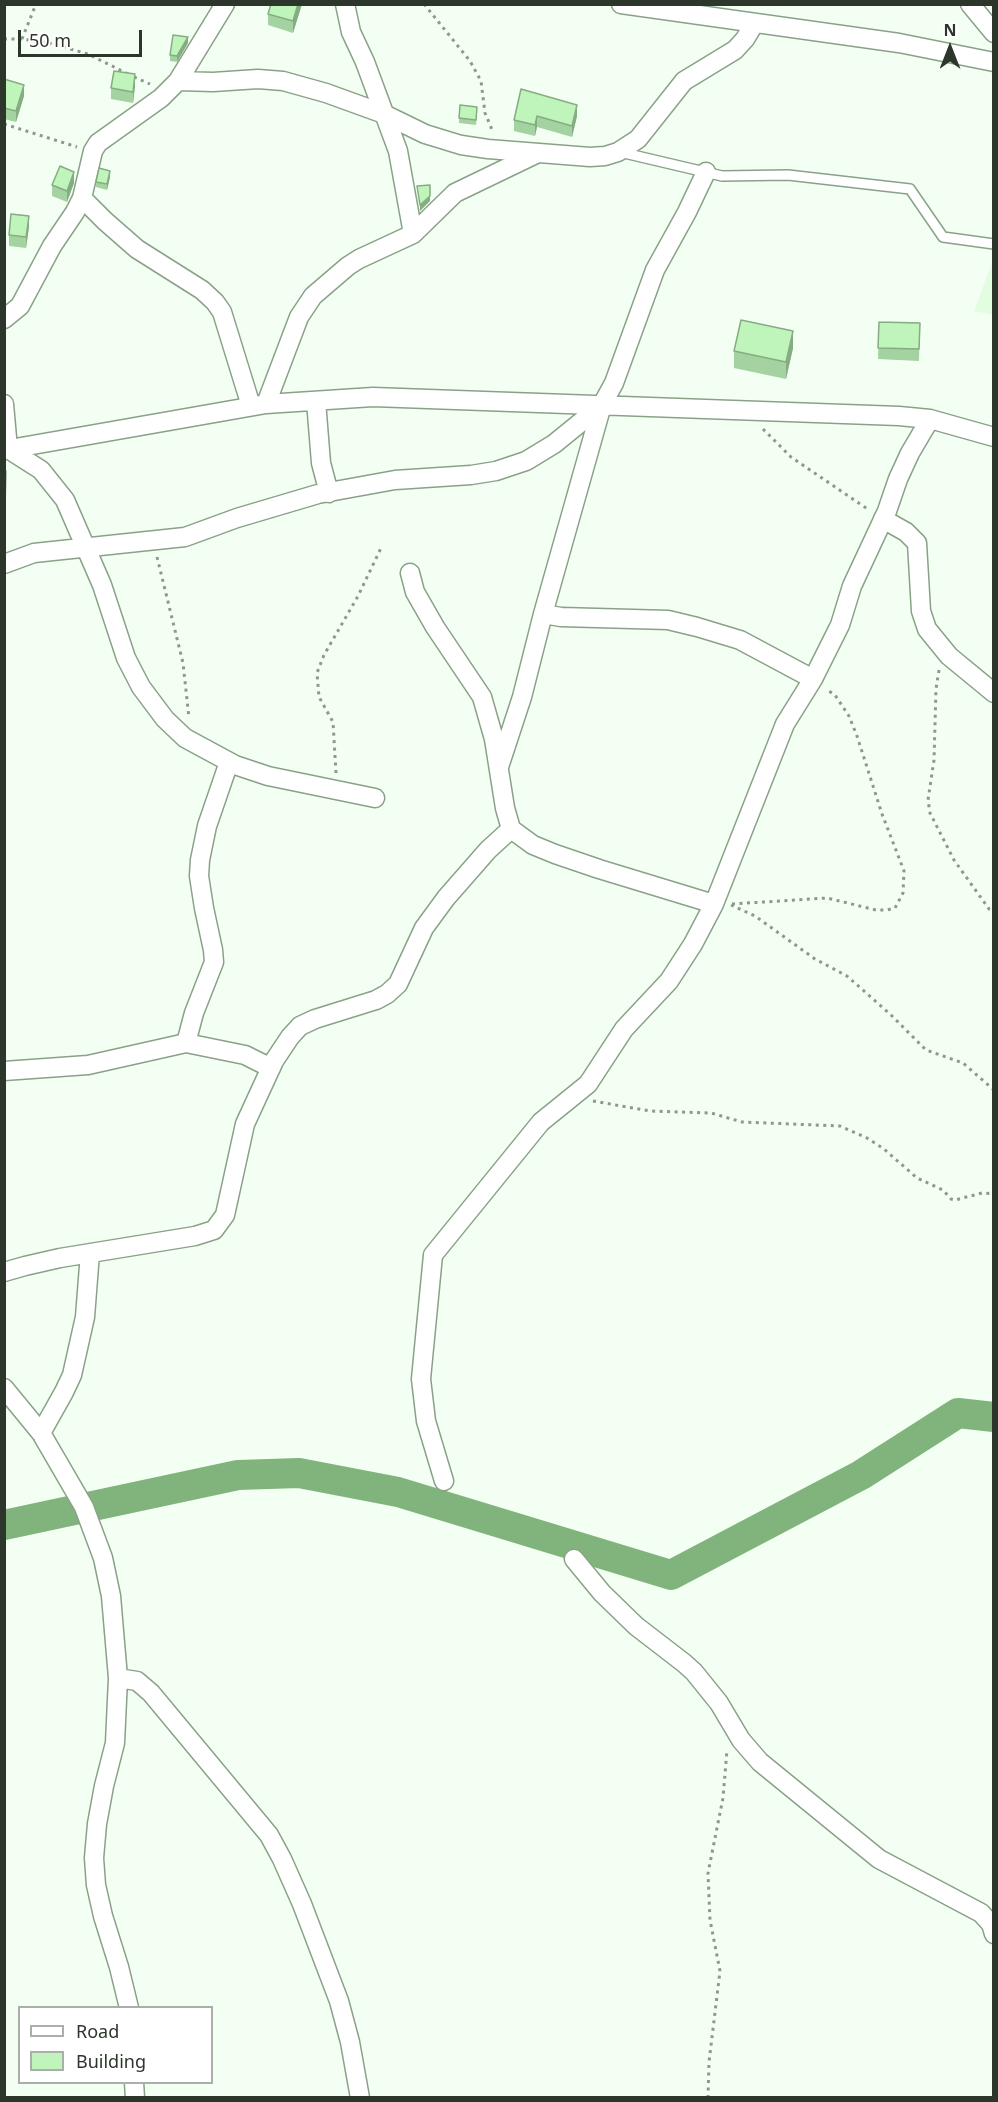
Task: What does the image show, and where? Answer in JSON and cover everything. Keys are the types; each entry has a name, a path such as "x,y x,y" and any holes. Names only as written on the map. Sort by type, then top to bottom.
{"street":[{"path":"4,319 20,306 49,251 70,222 82,198 93,151 105,136 173,86 225,4"},
{"path":"345,4 351,32 365,62 398,151 413,234"},
{"path":"621,4 899,43 993,62"},
{"path":"970,4 993,33"},
{"path":"173,86 258,79 283,81 326,93 384,114 425,134 461,145 590,157 605,156 618,152 638,139 684,81 735,50 754,24"},
{"path":"259,405 299,317 313,296 359,259 413,234 455,193 538,153"},
{"path":"499,767 522,697 602,405 614,384 655,270 706,172"},
{"path":"82,198 129,243 202,290 215,302 222,312 259,405"},
{"path":"6,449 259,405 373,397 930,418 993,437"},
{"path":"316,401 321,463 329,493"},
{"path":"4,404 6,449"},
{"path":"4,564 34,553 185,537 237,518 318,494 395,480 471,476 506,468 526,461 554,444 602,405"},
{"path":"444,1481 426,1421 421,1379 433,1255 541,1122 588,1084 624,1029 669,981 722,904 785,724 813,679 840,625 852,586 910,453 930,418"},
{"path":"6,449 41,470 65,500 102,585 120,644 133,673 165,719 192,742 229,762 268,776 375,798"},
{"path":"883,519 906,532 917,543 921,611 927,629 949,656 993,693"},
{"path":"410,573 415,591 435,627 482,697 491,725 505,808 511,829 533,845 555,854 722,904"},
{"path":"543,614 561,618 668,620 740,640 813,679"},
{"path":"186,1043 194,1013 214,962 199,876 200,860 207,826 229,762"},
{"path":"4,1272 90,1253 195,1236 214,1230 225,1215 244,1124 271,1068 290,1037 300,1026 335,1011 376,1000 398,984 424,928 446,898 488,850 511,829"},
{"path":"4,1071 87,1065 186,1043 244,1055 271,1068"},
{"path":"40,1432 72,1375 85,1317 90,1253"},
{"path":"4,1388 40,1432 84,1507 103,1558 111,1596 118,1678 116,1743 104,1786 94,1858 96,1885 103,1916 129,2006"},
{"path":"574,1559 602,1593 636,1626 694,1672 719,1703 730,1725 760,1762 879,1859 981,1913 991,1924 993,1934"},
{"path":"118,1678 137,1681 151,1693 269,1835 302,1904 339,2001 350,2042 360,2097"}],"lane":[{"path":"618,152 732,177 788,175 910,189 943,237 993,244"}],"path":[{"path":"22,39 36,4"},
{"path":"424,4 470,61 482,81 485,113 490,128 504,150"},
{"path":"4,39 49,43 88,54 173,86"},
{"path":"4,124 93,151"},
{"path":"749,411 791,457 883,519"},
{"path":"153,541 183,663 192,742"},
{"path":"338,790 333,722 319,696 317,673 324,654 358,596 381,548"},
{"path":"949,656 939,670 936,689 934,760 928,800 930,813 962,872 989,909 993,911"},
{"path":"722,904 827,898 887,910 895,908 903,893 904,871 849,716 835,695 813,679"},
{"path":"722,904 755,916 815,959 847,976 926,1050 963,1063 993,1090"},
{"path":"588,1084 590,1097 595,1102 650,1111 711,1113 742,1122 840,1126 867,1138 884,1149 917,1178 943,1190 951,1199 982,1193 993,1194"},
{"path":"708,2097 709,2062 720,1971 710,1920 708,1873 723,1798 730,1725"}],"shaded area":[{"path":"993,260 993,315 974,311"}],"building":[{"path":"271,4 298,4 293,21 268,14"},
{"path":"173,35 188,37 177,56 170,55"},
{"path":"114,71 135,74 133,92 111,88"},
{"path":"4,79 24,85 16,111 4,108"},
{"path":"521,89 577,105 572,126 537,116 535,125 514,120"},
{"path":"460,105 477,107 476,120 459,118"},
{"path":"60,166 74,172 67,191 52,185"},
{"path":"99,168 110,171 107,184 96,182"},
{"path":"430,185 430,196 420,205 417,186"},
{"path":"11,214 29,216 26,237 9,235"},
{"path":"741,320 793,331 786,362 734,351"},
{"path":"879,322 920,323 919,349 878,348"},
{"path":"4,471 6,471 5,507 4,507"}],"waterway":[{"path":"4,1525 238,1475 299,1473 398,1492 671,1575 861,1475 958,1413 994,1417"}]}
